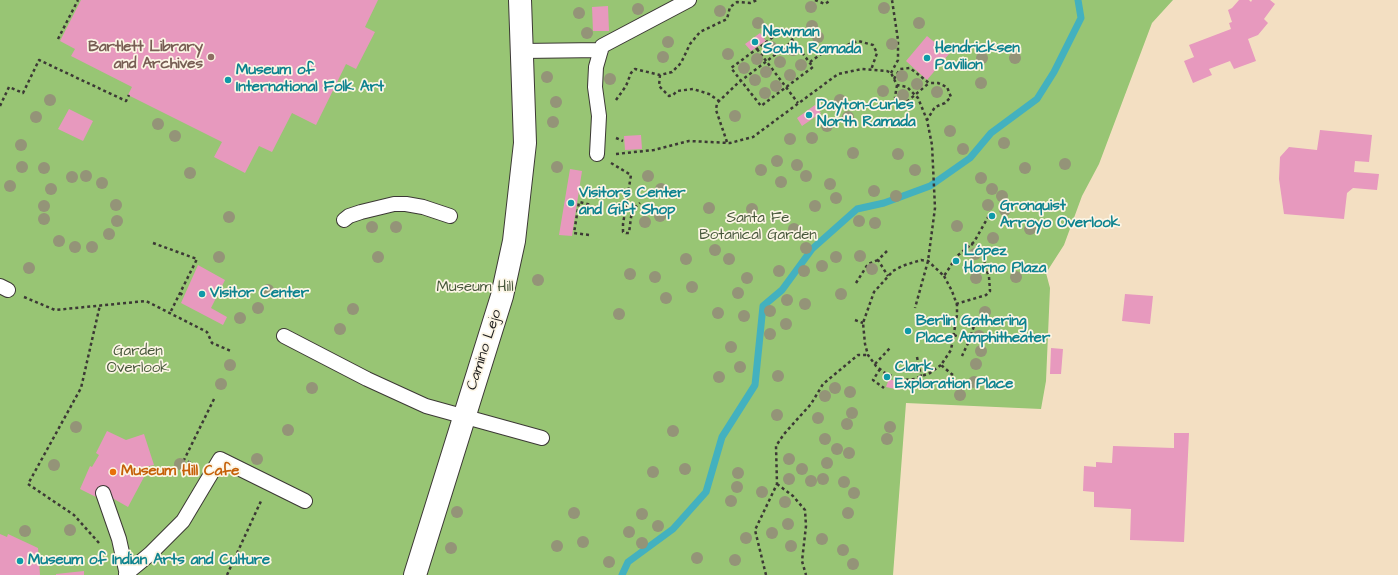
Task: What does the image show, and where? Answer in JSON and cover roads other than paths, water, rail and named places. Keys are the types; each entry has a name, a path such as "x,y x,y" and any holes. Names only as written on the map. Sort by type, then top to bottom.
{"street":[{"name":"Camino Lejo","path":"415,575 463,417 502,296 514,241 525,143 520,0"}],"lane":[{"path":"598,154 599,116 595,87 596,66 602,46 689,0"},
{"path":"522,51 601,50"},
{"path":"344,220 349,216 361,212 394,204 406,204 423,207 450,216"},
{"path":"284,336 366,379 426,406 542,438"},
{"path":"103,492 119,539 126,574 150,554 183,520 220,459 305,501"}],"waterway":[{"path":"622,575 628,562 673,529 706,492 722,437 755,385 763,306 782,290 812,249 857,209 884,203 930,186 970,158 991,133 1037,99 1054,72 1081,18 1078,0"}],"place":[{"name":"Newman South Ramada","path":"755,42"},
{"name":"Bartlett Library and Archives","path":"211,57"},
{"name":"Hendricksen Pavilion","path":"927,58"},
{"name":"Museum of International Folk Art","path":"228,80"},
{"name":"Dayton-Curles North Ramada","path":"809,115"},
{"name":"Visitors Center and Gift Shop","path":"571,203"},
{"name":"Gronquist Arroyo Overlook","path":"992,216"},
{"name":"López Horno Plaza","path":"956,261"},
{"name":"Visitor Center","path":"202,294"},
{"name":"Berlin Gathering Place Amphitheater","path":"908,331"},
{"name":"Clark Exploration Place","path":"887,377"},
{"name":"Museum Hill Cafe","path":"113,472"},
{"name":"Museum of Indian Arts and Culture","path":"20,561"}],"park label":[{"name":"Santa Fe Botanical Garden","path":"758,228"},
{"name":"Museum Hill","path":"475,288"},
{"name":"Garden Overlook","path":"138,360"}]}
